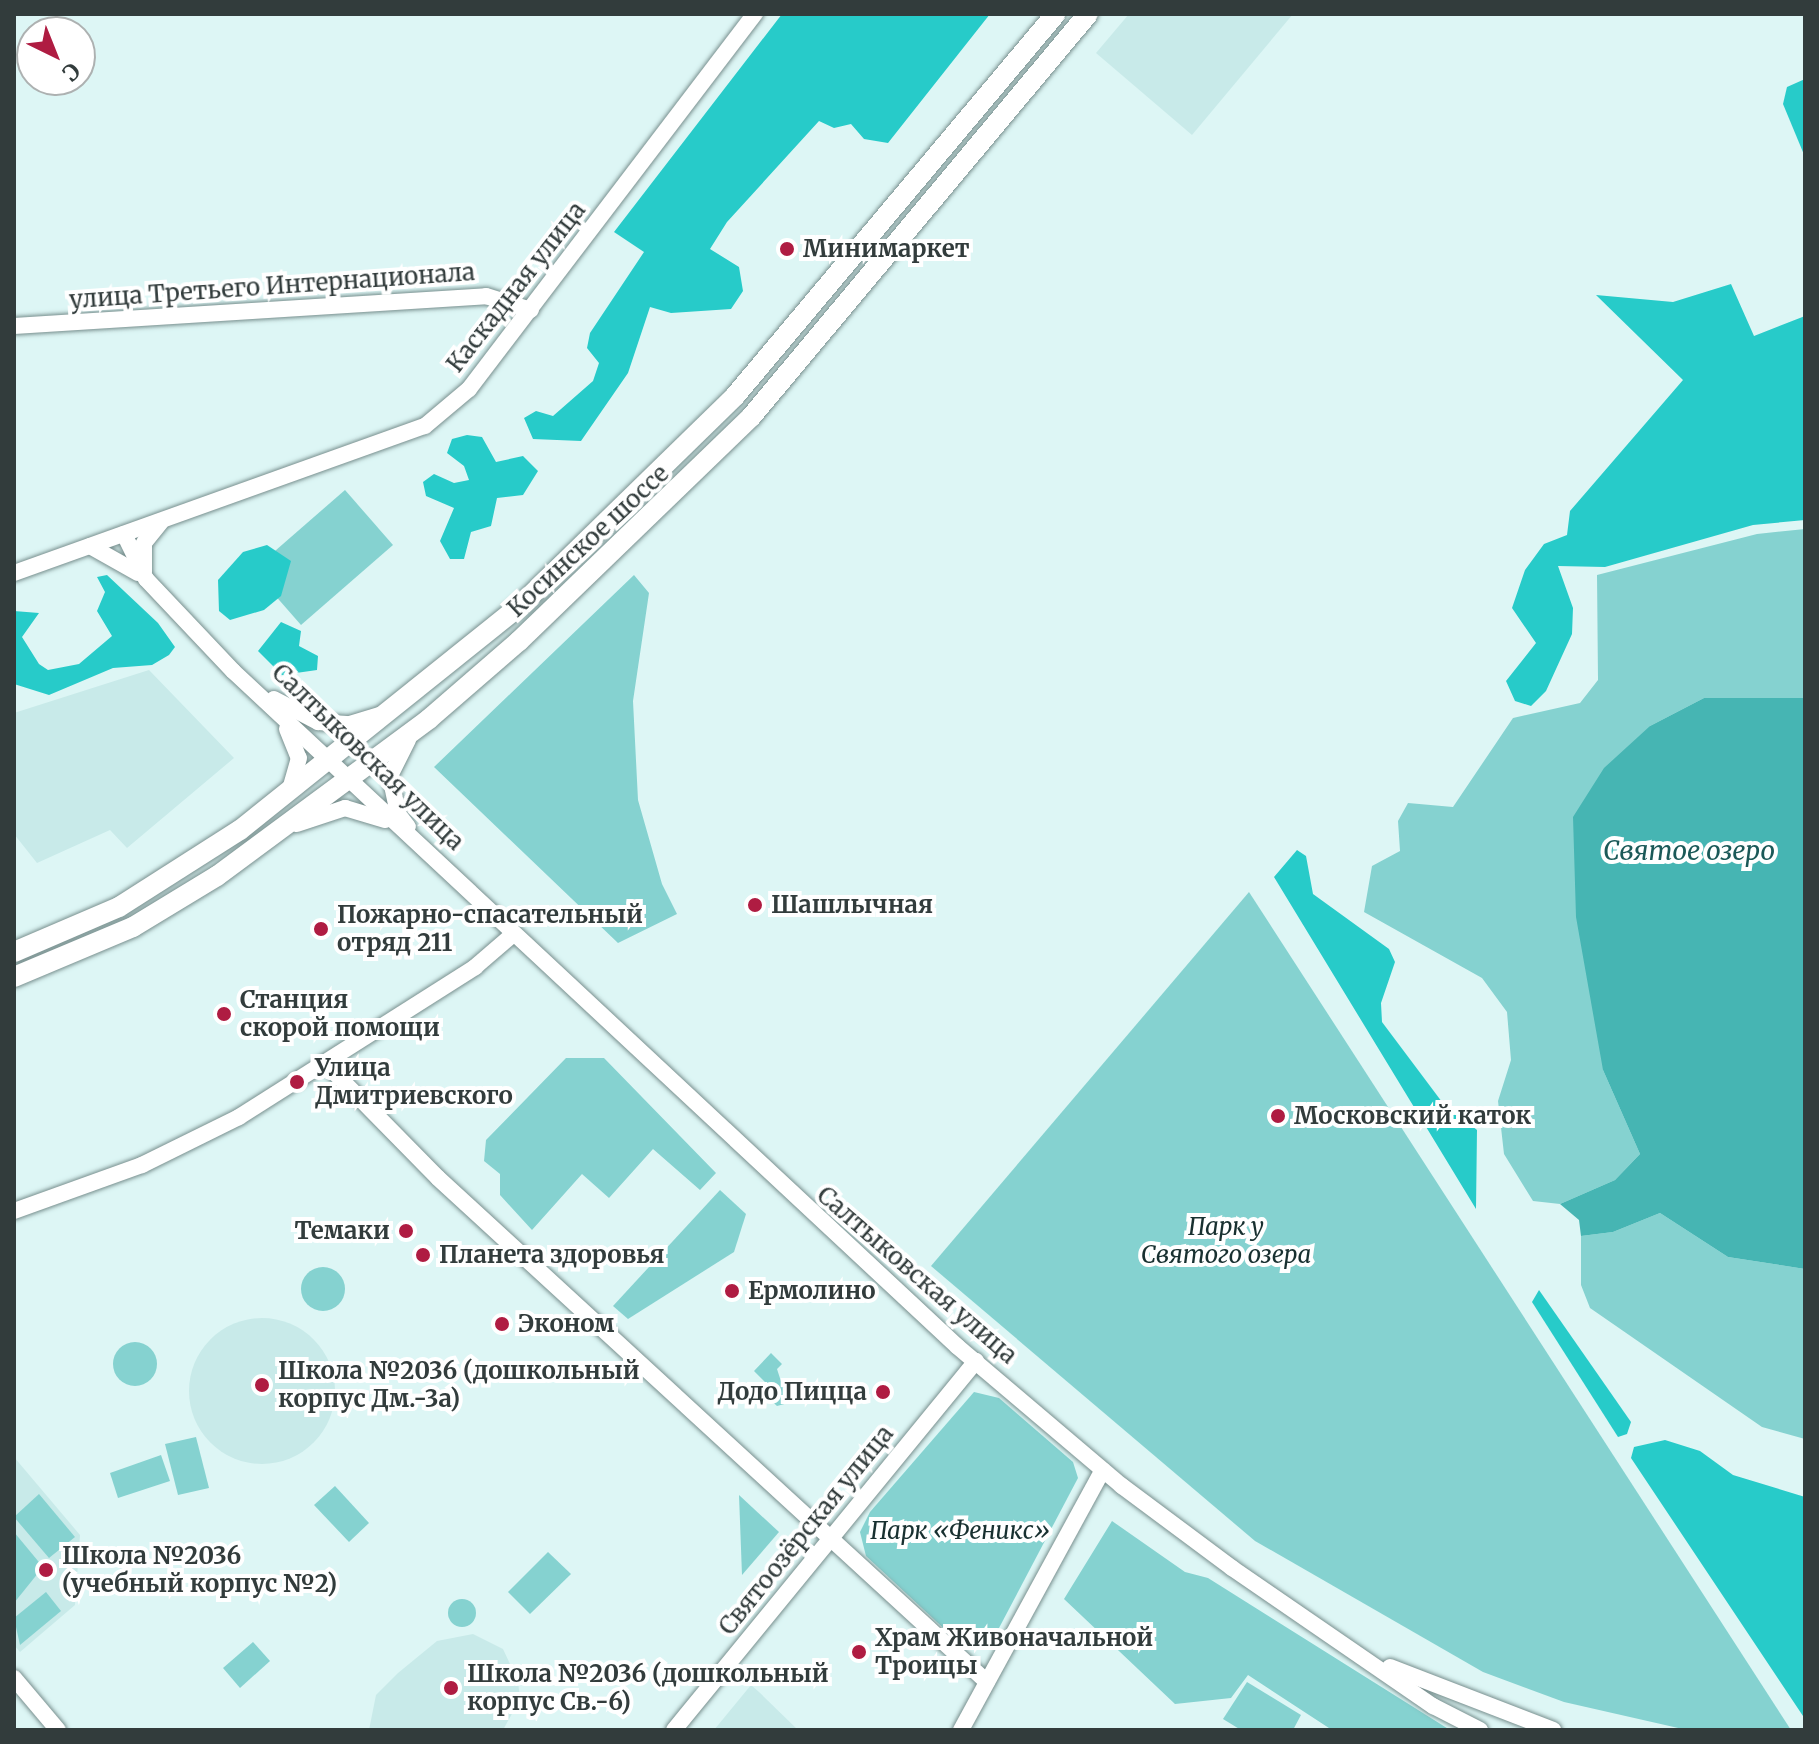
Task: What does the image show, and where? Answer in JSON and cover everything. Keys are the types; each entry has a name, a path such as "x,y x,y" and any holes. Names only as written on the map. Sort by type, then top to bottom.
{"highway":[{"name":"Косинское шоссе","path":"14,952 119,907 288,795 413,697 523,603 692,443 1055,14"},
{"name":"Косинское шоссе","path":"14,977 133,927 281,831 429,719 627,542 751,417 1088,14"}],"street":[{"name":"Каскадная улица","path":"14,573 425,426 469,389 755,14"},
{"name":"улица Третьего Интернационала","path":"14,326 486,296 531,310"},
{"path":"146,579 141,553 162,521"},
{"name":"Салтыковская улица","path":"124,534 146,579 353,778 511,936 976,1361 1103,1470 1345,1646 1480,1730"},
{"path":"90,546 146,579"},
{"path":"266,697 293,711 337,725 383,714 413,697"},
{"path":"266,697 297,748 288,795"},
{"path":"406,830 398,814 390,776 398,752 429,719"},
{"path":"281,831 345,808 379,816 406,830"},
{"path":"14,1211 179,1149 327,1065 475,967 511,936"},
{"path":"327,1065 370,1114 829,1540 987,1682"},
{"name":"Святоозёрская улица","path":"674,1730 976,1361"},
{"path":"961,1730 1103,1470"},
{"name":"Салтыковская улица","path":"1345,1646 1436,1688 1553,1730"},
{"path":"14,1678 58,1730"}],"shaded area":[{"path":"782,14 990,14 888,143 864,139 851,124 834,128 819,121 727,222 710,249 739,267 743,291 731,309 671,313 650,307 628,373 581,441 533,439 524,418 536,411 553,416 593,381 599,363 587,348 590,333 644,252 614,232"},
{"path":"1129,14 1293,14 1192,135 1096,53"},
{"path":"1805,79 1805,157 1783,104 1787,87"},
{"path":"1731,284 1754,336 1805,316 1805,520 1753,525 1605,567 1558,566 1573,608 1572,634 1546,691 1531,706 1515,701 1506,681 1536,643 1512,608 1525,570 1544,544 1567,535 1570,511 1683,380 1596,295 1673,302"},
{"path":"467,435 482,437 496,462 523,456 538,471 523,495 497,498 491,526 471,532 464,559 450,559 440,541 454,508 426,496 423,482 434,474 454,483 469,480 464,466 447,453 452,439"},
{"path":"267,545 291,561 281,596 264,610 230,620 219,611 218,580 243,552"},
{"path":"107,575 158,623 175,647 169,655 152,665 113,668 49,695 14,684 14,611 39,613 22,637 39,664 48,670 79,664 112,636 97,611 105,592 97,577"},
{"path":"281,622 301,631 299,646 318,656 317,670 282,675 258,651"},
{"path":"149,670 234,758 127,848 110,830 37,863 14,834 14,713"},
{"path":"1297,850 1306,856 1313,894 1389,949 1395,962 1381,1003 1382,1022 1442,1102 1477,1130 1476,1209 1274,877"},
{"path":"1539,1290 1631,1422 1627,1434 1618,1437 1532,1302"},
{"name":"Школа №2036 (дошкольный корпус Дм.-3а)","path":"262,1318 290,1323 314,1339 330,1363 335,1391 330,1419 314,1443 290,1459 262,1464 234,1459 210,1443 194,1419 189,1391 194,1363 210,1339 234,1323"},
{"path":"1665,1440 1700,1451 1733,1475 1805,1497 1805,1719 1631,1458 1634,1447"},
{"name":"Школа №2036 (учебный корпус №2)","path":"14,1457 80,1535 75,1605 20,1652 14,1645"},
{"name":"Школа №2036 (дошкольный корпус Св.-6)","path":"473,1634 503,1649 518,1681 520,1699 503,1730 369,1730 376,1695 398,1673 437,1641"},
{"path":"751,1685 759,1692 798,1730 714,1730"}],"green space":[{"path":"345,490 393,545 301,625 253,570"},
{"path":"1805,529 1805,698 1704,698 1650,726 1603,1070 1640,1154 1615,1180 1560,1204 1533,1201 1504,1154 1498,1101 1511,1060 1507,1012 1482,978 1364,912 1372,866 1400,851 1398,821 1408,803 1453,807 1513,718 1580,703 1598,680 1597,575 1757,534"},
{"path":"634,575 649,593 633,701 638,800 662,884 677,914 618,943 434,767"},
{"name":"Парк у Святого озера","path":"1249,892 1791,1730 1687,1730 1564,1702 1483,1672 1255,1541 931,1266"},
{"path":"566,1058 604,1058 716,1173 700,1190 653,1149 609,1198 582,1174 532,1230 500,1195 500,1174 484,1161 486,1140"},
{"path":"720,1190 746,1214 734,1252 628,1319 613,1306"},
{"path":"1660,1213 1728,1257 1805,1269 1805,1439 1762,1427 1590,1308 1581,1285 1581,1236 1613,1232"},
{"path":"323,1267 338,1274 345,1289 338,1304 323,1311 308,1304 301,1289 308,1274"},
{"path":"135,1342 150,1349 157,1364 150,1379 135,1386 120,1379 113,1364 120,1349"},
{"path":"771,1353 782,1364 777,1369 788,1403 777,1406 759,1389 765,1382 754,1371"},
{"name":"Парк «Феникс»","path":"974,1392 999,1398 1073,1462 1078,1478 999,1628 971,1645 953,1637 866,1556 860,1532 870,1512"},
{"path":"196,1437 209,1488 178,1495 165,1444"},
{"path":"161,1455 170,1481 118,1498 110,1473"},
{"path":"335,1486 369,1523 349,1542 314,1505"},
{"path":"39,1494 75,1537 49,1558 14,1517"},
{"path":"739,1495 779,1532 742,1575"},
{"path":"1112,1521 1185,1572 1208,1578 1450,1730 1332,1730 1248,1675 1231,1698 1175,1704 1064,1599"},
{"path":"14,1532 43,1567 14,1603"},
{"path":"548,1552 571,1574 530,1614 508,1592"},
{"path":"46,1592 61,1611 20,1645 14,1618"},
{"path":"462,1599 472,1603 476,1613 472,1623 462,1627 452,1623 448,1613 452,1603"},
{"path":"253,1642 270,1661 240,1688 223,1668"},
{"path":"1247,1682 1301,1715 1293,1730 1241,1730 1223,1719"}],"water":[{"name":"Святое озеро","path":"1704,698 1805,698 1805,1269 1728,1257 1660,1213 1613,1232 1581,1236 1579,1220 1560,1204 1615,1180 1640,1154 1603,1070 1576,917 1573,817 1604,768 1650,726"}],"place":[{"name":"Минимаркет","path":"787,249"},
{"name":"Шашлычная","path":"755,905"},
{"name":"Пожарно-спасательный отряд 211","path":"321,929"},
{"name":"Станция скорой помощи","path":"224,1014"},
{"name":"Улица Дмитриевского","path":"297,1082"},
{"name":"Московский каток","path":"1278,1116"},
{"name":"Темаки","path":"406,1231"},
{"name":"Планета здоровья","path":"423,1255"},
{"name":"Ермолино","path":"732,1291"},
{"name":"Эконом","path":"502,1324"},
{"name":"Школа №2036 (дошкольный корпус Дм.-3а)","path":"262,1385"},
{"name":"Додо Пицца","path":"883,1392"},
{"name":"Школа №2036 (учебный корпус №2)","path":"46,1570"},
{"name":"Храм Живоначальной Троицы","path":"859,1652"},
{"name":"Школа №2036 (дошкольный корпус Св.-6)","path":"451,1688"}]}
